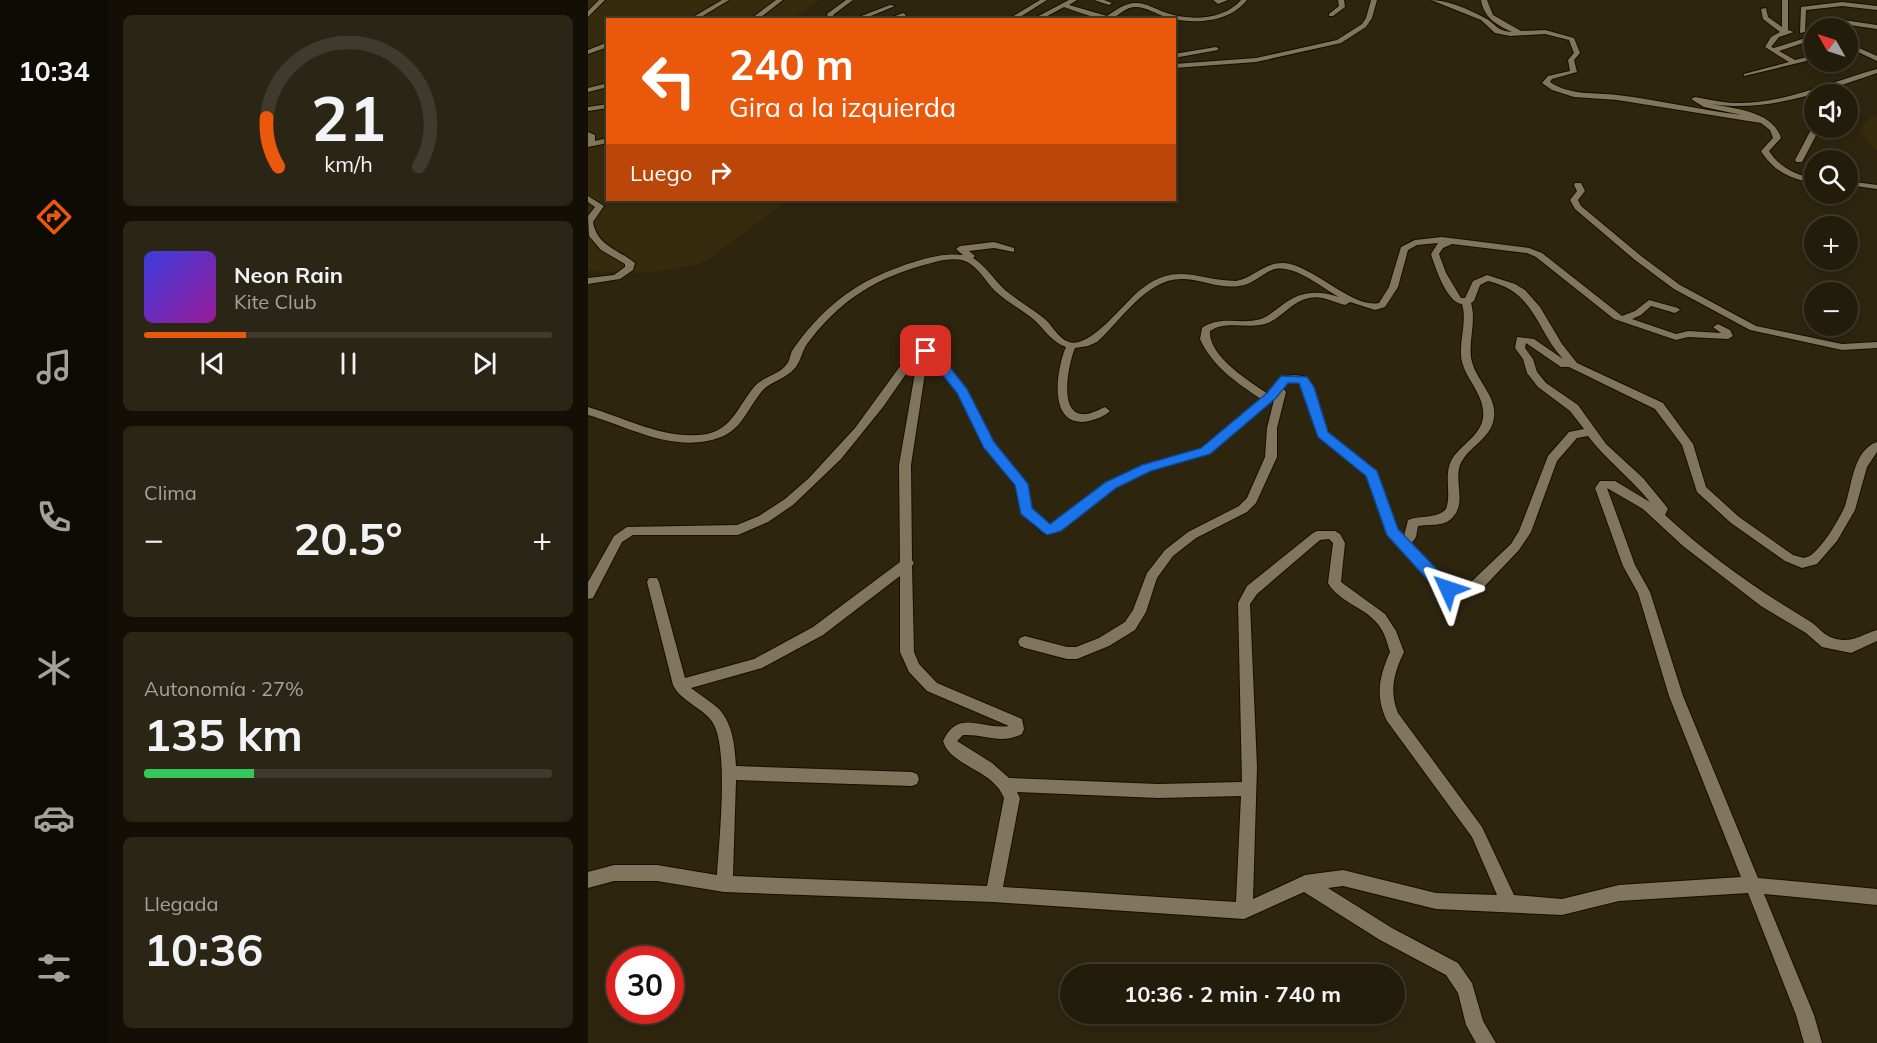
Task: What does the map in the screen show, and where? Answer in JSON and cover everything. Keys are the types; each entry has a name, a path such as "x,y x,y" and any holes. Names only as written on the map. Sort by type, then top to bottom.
{"street":[{"path":"588,15 602,0"},
{"path":"694,18 726,0"},
{"path":"755,18 780,0"},
{"path":"831,18 829,15 849,0"},
{"path":"1011,18 1043,0"},
{"path":"1037,18 1074,0"},
{"path":"1097,0 1109,3"},
{"path":"1216,0 1218,3 1225,0"},
{"path":"1109,18 1127,6 1137,5 1174,17 1197,19 1227,13 1239,7 1244,0"},
{"path":"1331,15 1342,7 1341,0"},
{"path":"1176,66 1256,60 1339,42 1368,20 1374,0"},
{"path":"1434,0 1483,19 1494,31 1554,33 1576,42 1577,53 1571,60 1574,72 1548,78 1546,82 1550,86 1587,97 1625,98 1687,111 1757,119"},
{"path":"1484,0 1487,14 1520,33"},
{"path":"1785,0 1785,32"},
{"path":"1802,0 1812,6"},
{"path":"1764,9 1765,18 1785,32 1802,32 1803,8 1842,4 1877,8"},
{"path":"1062,5 1104,18"},
{"path":"859,18 892,6"},
{"path":"894,18 903,15"},
{"path":"1858,24 1877,27"},
{"path":"1785,32 1768,44 1773,51 1794,62"},
{"path":"1773,51 1804,41"},
{"path":"588,52 606,45"},
{"path":"1176,56 1216,49"},
{"path":"1858,50 1877,59"},
{"path":"1746,75 1804,60"},
{"path":"1840,84 1877,71"},
{"path":"588,90 606,86"},
{"path":"1804,95 1747,105 1726,105 1695,99 1766,122 1778,138 1765,150 1772,164 1794,177 1804,179"},
{"path":"588,109 606,106"},
{"path":"588,134 592,137 590,145 606,141"},
{"path":"1799,160 1811,138"},
{"path":"1858,184 1877,187"},
{"path":"1578,185 1581,191 1574,200 1578,207 1638,258 1691,296 1765,332 1842,347 1877,345"},
{"path":"588,198 600,206 589,222 594,241 606,251 630,263 630,268 617,277 588,281"},
{"path":"1268,399 1210,352 1203,336 1207,328 1218,323 1245,324 1266,320 1283,311 1298,298 1308,295 1333,298 1367,311 1376,308 1382,305 1389,293 1406,247 1428,240 1510,248 1536,254 1585,290 1612,315 1679,338 1688,334 1728,336 1727,332 1718,327"},
{"path":"1451,241 1439,246 1435,254 1441,273 1450,289 1458,301 1466,303"},
{"path":"1011,250 994,245 960,249 975,259 1002,292 1040,320 1055,338 1072,345 1094,339 1133,302 1162,280 1173,276 1239,284 1267,268 1289,266 1366,306 1376,308"},
{"path":"588,411 639,429 671,437 695,439 716,435 736,424 759,387 791,367 800,346 858,289 920,263 946,257 968,259 983,271"},
{"path":"1466,303 1469,301 1474,285 1482,278 1498,280 1514,286 1539,308 1555,342 1571,364 1659,406 1687,444 1701,489 1735,520 1797,562 1813,561 1832,540 1848,511 1858,474 1877,446"},
{"path":"1404,545 1410,537 1410,525 1414,521 1441,519 1451,511 1454,503 1451,480 1454,466 1475,442 1487,422 1488,407 1466,361 1468,311 1466,303"},
{"path":"1622,319 1638,313 1649,303 1675,310"},
{"path":"1571,364 1565,365 1527,340 1520,340 1520,348 1528,359 1532,373 1542,385 1574,408 1589,432 1653,495 1662,509 1659,515"},
{"path":"1072,345 1064,362 1062,376 1066,410 1072,415 1083,418 1104,411"},
{"path":"588,594 618,539 631,530 738,530 754,524 783,505 812,481 847,445 913,356 923,351 929,352 963,392 988,444 1021,484 1025,510 1047,530 1056,528 1111,485 1147,468 1205,451 1268,399 1288,378 1305,382 1319,429 1330,442 1372,474 1389,525 1404,545 1443,586 1460,591 1476,586 1515,547 1525,532 1552,459 1572,435 1589,432"},
{"path":"913,356 922,360 905,465 908,563 905,643 909,660 919,676 940,692 1016,720 1017,729 1009,734 960,729 952,734 950,741 952,747 1007,785 1158,791 1249,789"},
{"path":"1025,642 1067,653 1077,653 1104,642 1130,626 1139,612 1143,594 1151,576 1169,553 1192,535 1243,509 1252,500 1271,457 1272,428 1281,392 1278,388"},
{"path":"1813,1043 1805,1015 1676,696 1644,592 1629,566 1601,488 1604,484 1619,487 1659,515 1687,543 1766,602 1811,629 1827,643 1851,647 1877,635"},
{"path":"1244,911 1249,789 1244,603 1252,590 1317,536 1331,534 1339,543 1334,583 1344,596 1378,614 1393,642 1396,652 1386,679 1384,699 1392,717 1477,832 1509,903"},
{"path":"680,685 757,664 818,631 908,563"},
{"path":"653,582 680,685 689,698 711,708 722,725 729,773 724,884"},
{"path":"729,773 912,779"},
{"path":"993,894 1012,798 1007,785"},
{"path":"588,880 614,873 657,873 724,884 993,894 1244,911 1305,883 1343,878 1436,902 1509,903 1562,907 1619,893 1753,885 1877,897"},
{"path":"1305,883 1386,934 1452,969 1466,989 1475,1025 1487,1043"}],"shaded area":[{"path":"588,0 819,0 794,18 606,18 606,201 787,201 709,259 695,265 653,272 622,273 588,270"},
{"path":"1877,116 1877,151 1859,131 1871,117"}],"route":[{"path":"926,351 936,358 963,392 988,444 1021,484 1025,510 1035,522 1047,530 1056,528 1111,485 1147,468 1197,455 1210,448 1272,396 1285,379 1296,377 1305,382 1308,387 1322,434 1372,474 1392,531 1439,583 1448,589"}]}
